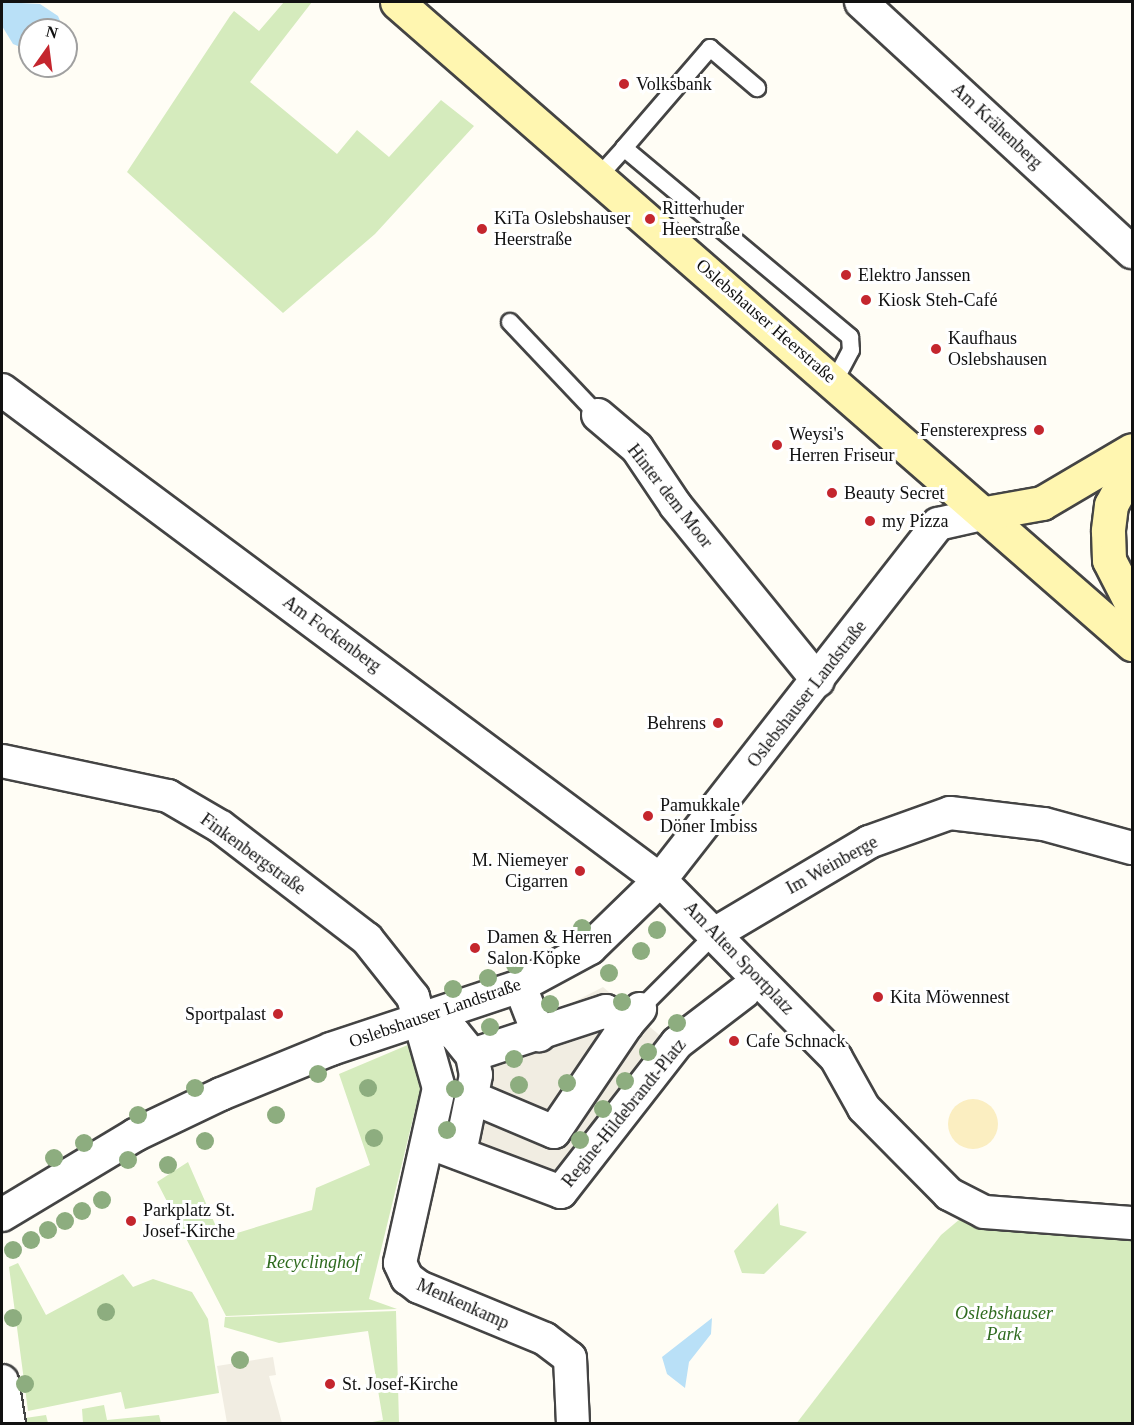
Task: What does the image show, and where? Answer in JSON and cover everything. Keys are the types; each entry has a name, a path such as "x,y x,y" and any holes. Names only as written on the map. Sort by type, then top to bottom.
{"main road":[{"name":"Oslebshauser Heerstraße","path":"397,2 600,175 1132,644"},
{"path":"986,513 1042,503 1132,450"},
{"path":"1132,466 1111,505 1108,531 1109,560 1132,605"}],"street":[{"name":"Am Krähenberg","path":"861,2 1132,252"},
{"name":"Am Fockenberg","path":"2,390 660,880"},
{"name":"Hinter dem Moor","path":"598,415 637,448 676,506 818,681"},
{"name":"Oslebshauser Landstraße","path":"2,1215 135,1135 221,1094 420,1018 520,986 590,948 660,880 818,681 938,524 986,513"},
{"name":"Finkenbergstraße","path":"2,761 168,796 221,827 367,939 404,984 420,1018"},
{"name":"Im Weinberge","path":"716,933 869,842 950,813 1044,824 1132,848"},
{"name":"Am Alten Sportplatz","path":"660,880 716,933 836,1058 864,1108 949,1194 984,1212 1132,1224"},
{"path":"520,986 538,1035"},
{"name":"Regine-Hildebrandt-Platz","path":"428,1142 561,1192 677,1042 744,992"},
{"path":"471,1097 554,1132 634,1016 606,1011 472,1055"},
{"path":"420,1018 454,1033 472,1055 476,1075 460,1153"},
{"name":"Menkenkamp","path":"420,1018 439,1088 400,1263 407,1278 546,1339 570,1358 573,1424"},
{"path":"2,1381 9,1424"}],"lane":[{"path":"600,175 710,48 757,88"},
{"path":"624,148 850,337 851,350 834,382"},
{"name":"Hinter dem Moor","path":"510,322 598,415"},
{"path":"634,1016 716,933"}],"green space":[{"path":"284,2 312,2 250,82 337,154 357,130 389,157 441,100 474,126 375,234 283,313 127,172 234,11 259,31"},
{"name":"Recyclinghof","path":"410,1044 428,1099 418,1098 369,1299 397,1309 226,1316 157,1182 188,1162 221,1238 312,1210 316,1188 370,1165 339,1074"},
{"path":"778,1203 780,1225 807,1232 764,1274 742,1273 734,1251"},
{"name":"Oslebshauser Park","path":"960,1219 1132,1238 1132,1423 796,1424 941,1235"},
{"path":"18,1263 46,1315 123,1274 133,1287 153,1279 192,1292 208,1319 219,1393 125,1409 121,1392 28,1411 9,1267"},
{"path":"396,1311 399,1423 367,1423 383,1420 368,1331 279,1343 224,1327 225,1317"},
{"path":"104,1405 107,1420 159,1415 161,1423 83,1423 82,1409"},
{"path":"46,1415 48,1423 26,1423 25,1418"}],"sand":[{"path":"973,1099 991,1106 998,1124 991,1142 973,1149 955,1142 948,1124 955,1106"}],"shaded area":[{"path":"603,987 677,1050 562,1195 449,1154 467,1076 533,1023"},
{"path":"273,1357 276,1375 269,1376 282,1423 227,1423 217,1366"}],"water":[{"path":"2,2 40,4 59,18 18,18 18,46 13,44 2,26"},
{"path":"712,1318 711,1334 689,1362 685,1388 667,1374 662,1357"}],"place":[{"name":"Volksbank","path":"624,84"},
{"name":"Ritterhuder Heerstraße","path":"650,219"},
{"name":"KiTa Oslebshauser Heerstraße","path":"482,229"},
{"name":"Elektro Janssen","path":"846,275"},
{"name":"Kiosk Steh-Café","path":"866,300"},
{"name":"Kaufhaus Oslebshausen","path":"936,349"},
{"name":"Fensterexpress","path":"1039,430"},
{"name":"Weysi's Herren Friseur","path":"777,445"},
{"name":"Beauty Secret","path":"832,493"},
{"name":"my Pizza","path":"870,521"},
{"name":"Behrens","path":"718,723"},
{"name":"Pamukkale Döner Imbiss","path":"648,816"},
{"name":"M. Niemeyer Cigarren","path":"580,871"},
{"name":"Damen & Herren Salon Köpke","path":"475,948"},
{"name":"Kita Möwennest","path":"878,997"},
{"name":"Sportpalast","path":"278,1014"},
{"name":"Cafe Schnack","path":"734,1041"},
{"name":"Parkplatz St. Josef-Kirche","path":"131,1221"},
{"name":"St. Josef-Kirche","path":"330,1384"}]}
